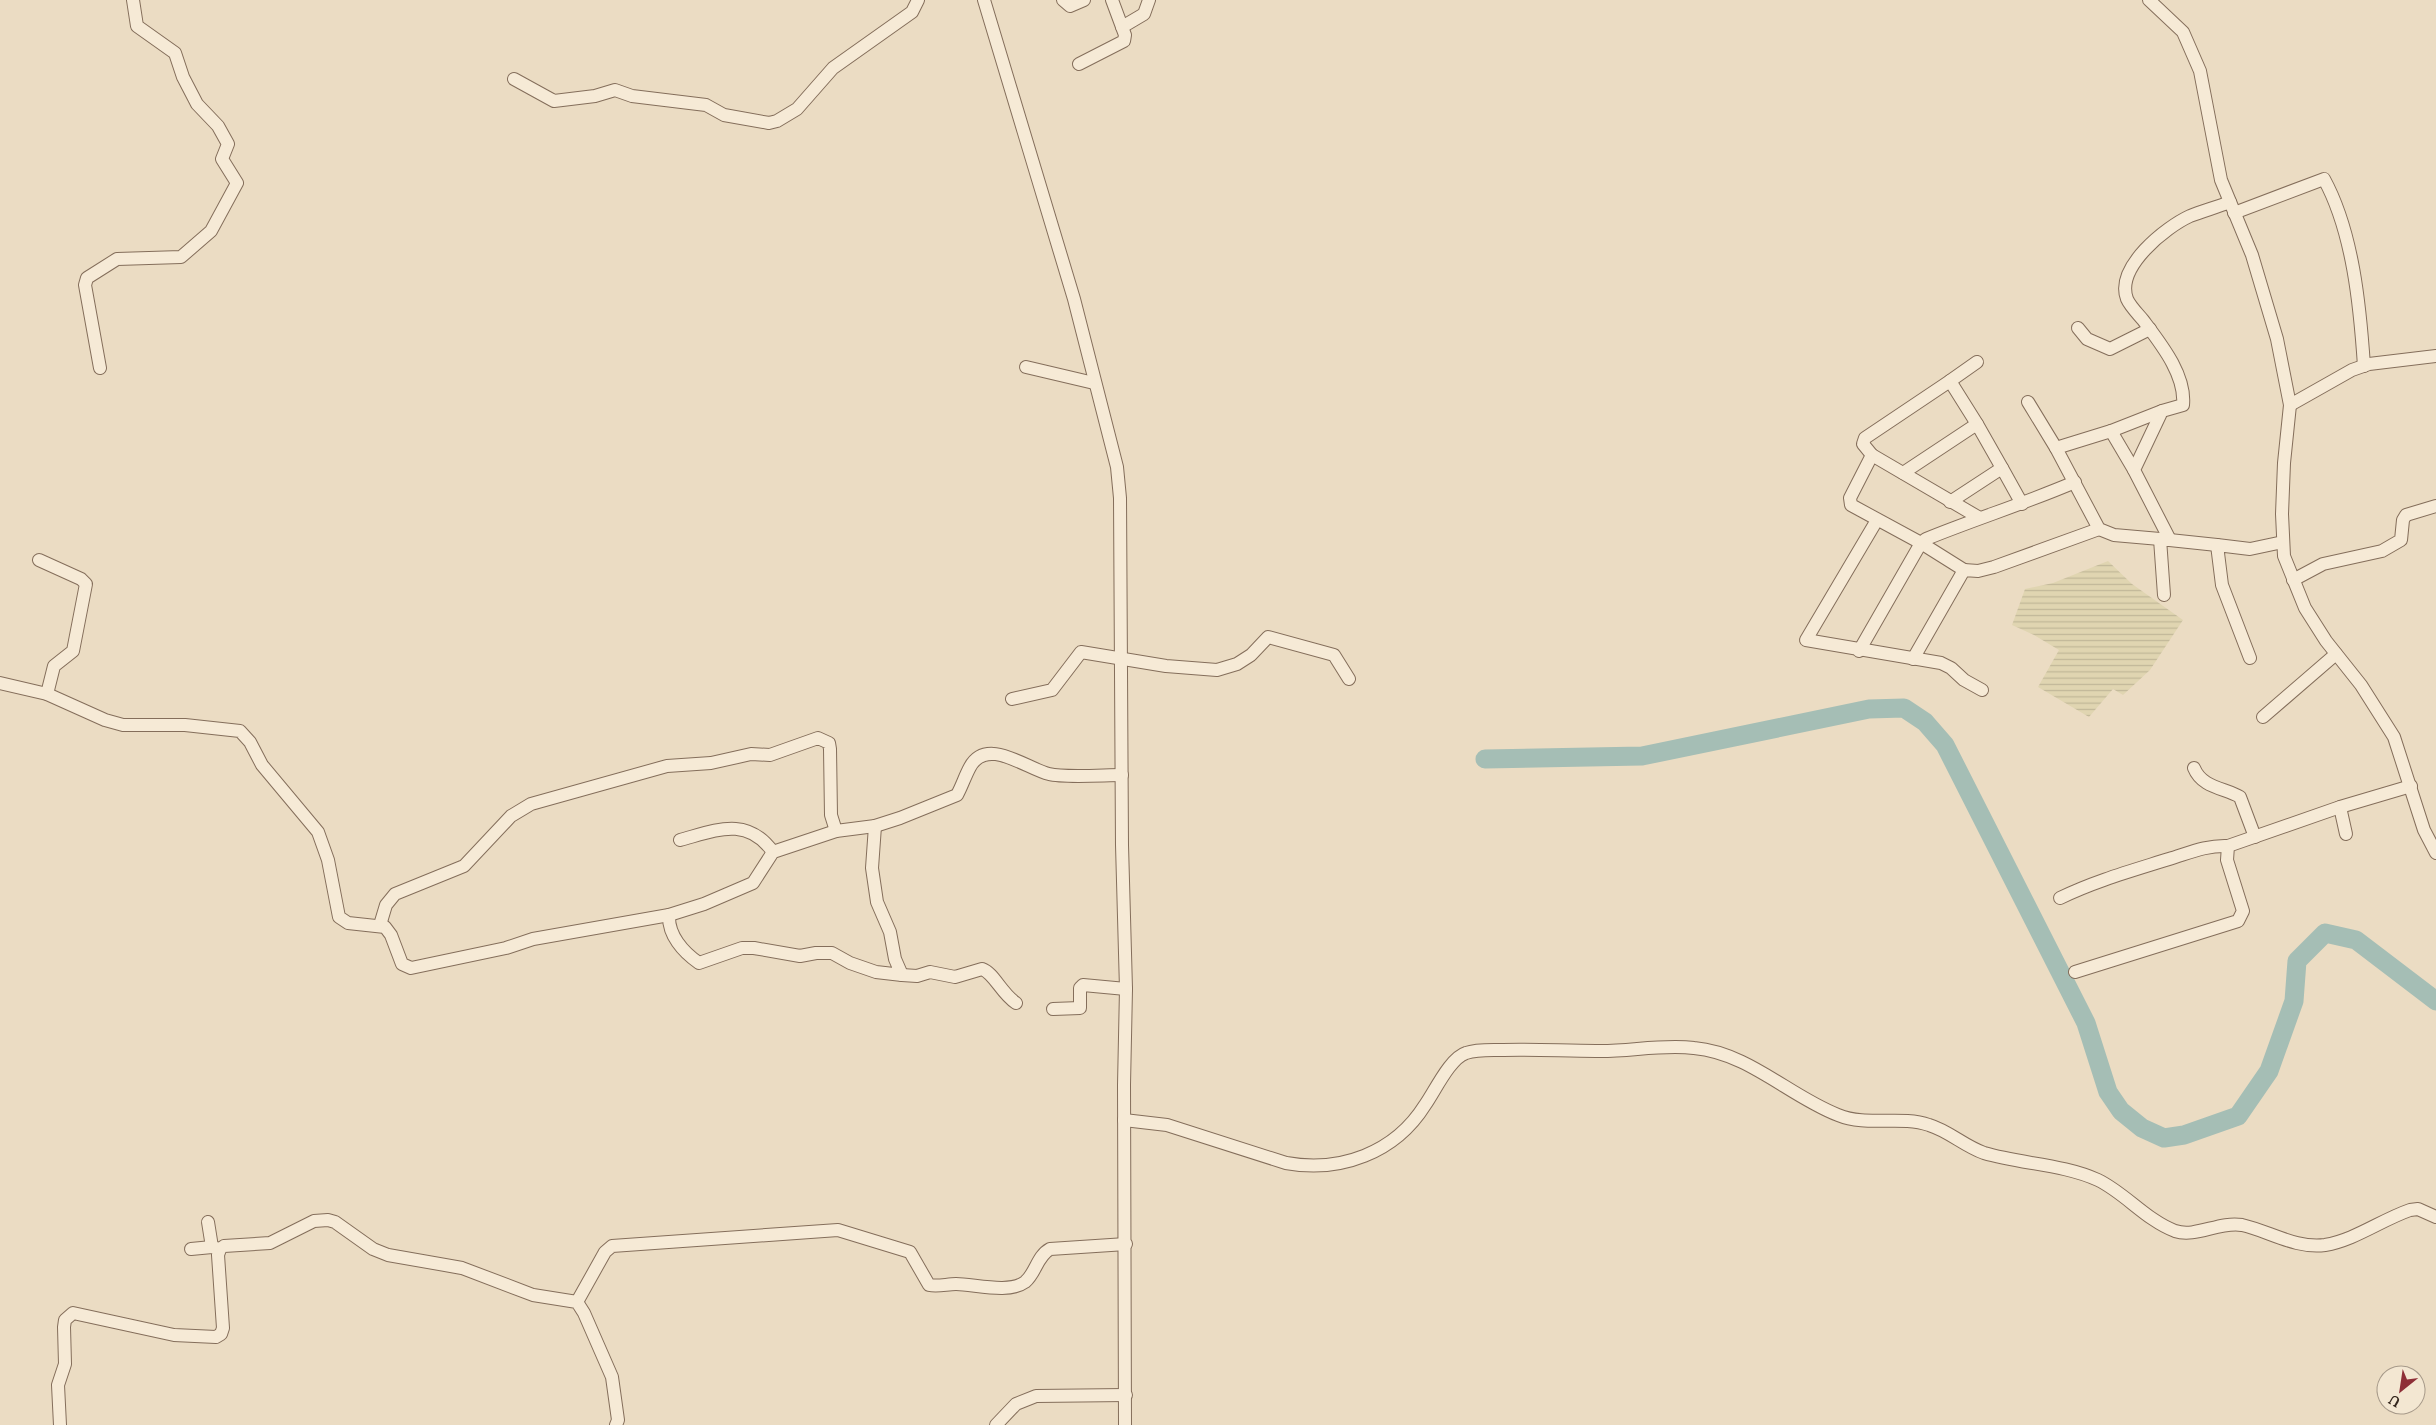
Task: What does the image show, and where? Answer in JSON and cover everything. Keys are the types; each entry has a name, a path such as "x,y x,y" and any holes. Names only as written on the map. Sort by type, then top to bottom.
{"street":[{"path":"100,368 85,285 87,278 117,259 181,257 211,231 237,183 222,159 228,144 220,128 197,104 183,77 176,53 137,26 133,0"},
{"path":"514,79 554,101 595,96 614,90 632,96 706,105 724,115 769,122 777,121 797,109 833,68 912,12 918,0"},
{"path":"984,0 1048,220 1074,299 1117,467 1120,498 1126,989 1124,1086 1126,1244 1124,1290 1125,1425"},
{"path":"1063,0 1070,6 1084,0"},
{"path":"1078,64 1120,45 1125,35 1126,25 1112,0"},
{"path":"1126,25 1144,14 1148,0"},
{"path":"2149,0 2183,32 2200,71 2221,180 2252,255 2286,380 2290,405 2284,463 2282,542 2284,556 2304,608 2361,686 2394,737 2424,830 2436,853"},
{"path":"2056,448 2111,431 2162,410 2183,405 2184,394 2180,379 2150,329 2127,299 2125,282 2133,266 2150,243 2189,217 2232,207 2324,179 2341,218 2360,314 2364,366"},
{"path":"2078,328 2087,339 2110,349 2150,329"},
{"path":"2290,405 2352,370 2364,366 2436,356"},
{"path":"1978,362 1865,438 1863,444 1872,455 1978,518"},
{"path":"1026,367 1094,383"},
{"path":"1950,381 1977,424 2022,504"},
{"path":"2028,402 2056,448 2099,529 2114,535 2250,549 2282,542"},
{"path":"2134,470 2162,410"},
{"path":"1903,473 1977,424"},
{"path":"2111,431 2134,470 2165,540 2164,595"},
{"path":"1872,455 1849,502 1851,505 1921,543 1964,570 1978,571 1994,567 2099,529"},
{"path":"1950,502 2002,468"},
{"path":"1859,651 1921,543 1978,518 2022,504 2075,482"},
{"path":"2293,580 2334,560 2382,551 2401,540 2403,520 2406,515 2436,506"},
{"path":"1877,520 1806,640 1859,651 1941,663 1951,668 1964,680 1982,690"},
{"path":"2217,545 2222,585 2250,658"},
{"path":"39,560 81,579 86,584 73,651 54,666 47,694"},
{"path":"1913,659 1964,570"},
{"path":"1012,699 1052,690 1081,652 1191,670 1217,670 1237,664 1251,654 1268,637 1334,655 1349,679"},
{"path":"2263,717 2336,654"},
{"path":"0,683 47,694 105,720 123,725 185,725 240,731 250,742 262,765 318,832 328,860 339,917 348,923 368,926 380,925 388,929 402,964 411,968 506,948 533,939 669,915 709,902 753,883 773,852 836,831 874,826 900,818 957,795 970,766 976,760 993,754 1006,755 1051,775 1122,775"},
{"path":"380,925 386,905 395,894 464,866 511,816 531,804 667,766 711,763 751,754 770,755 818,738 824,739 829,742 830,749 831,815 836,831"},
{"path":"2194,768 2202,779 2219,790 2240,798 2255,837"},
{"path":"2060,898 2103,879 2194,850 2211,846 2228,846 2340,807 2411,786"},
{"path":"2340,807 2346,834"},
{"path":"874,826 872,868 878,902 890,932 895,959 902,974"},
{"path":"680,840 725,828 741,829 755,834 773,852"},
{"path":"2075,972 2238,921 2243,911 2227,860 2228,846"},
{"path":"669,915 669,924 674,937 687,954 699,962 742,948 754,948 800,956 816,953 832,954 850,963 876,972 918,976 930,972 955,977 982,969 992,974 1005,996 1016,1003"},
{"path":"1053,1009 1079,1010 1081,1006 1080,988 1083,985 1126,989"},
{"path":"1124,1120 1168,1125 1286,1163 1303,1166 1335,1165 1367,1156 1394,1138 1420,1113 1457,1059 1466,1053 1490,1050 1599,1052 1694,1048 1720,1054 1752,1067 1846,1119 1925,1124 1978,1151 2095,1179 2154,1219 2181,1232 2221,1225 2238,1225 2292,1242 2321,1246 2347,1240 2410,1210 2418,1209 2436,1217"},
{"path":"191,1249 270,1243 314,1221 328,1220 335,1222 373,1250 388,1255 462,1268 533,1295 577,1302 584,1313 612,1377 618,1420 616,1425"},
{"path":"60,1425 58,1385 65,1364 64,1327 69,1315 73,1312 174,1335 218,1336 223,1328 218,1254 208,1222"},
{"path":"577,1302 604,1252 612,1246 838,1230 910,1252 930,1285 958,1284 986,1289 1022,1284 1042,1256 1050,1249 1126,1244"},
{"path":"996,1425 1016,1404 1036,1396 1126,1395"}],"shaded area":[{"path":"2108,561 2132,584 2183,620 2150,670 2123,695 2113,689 2089,717 2038,687 2059,650 2034,635 2012,625 2025,589 2053,583"}],"waterway":[{"path":"1485,759 1642,756 1869,709 1904,708 1925,722 1945,745 2086,1023 2108,1092 2121,1111 2142,1128 2164,1138 2184,1135 2238,1116 2269,1071 2294,1001 2297,961 2325,933 2356,940 2436,1001"}]}
